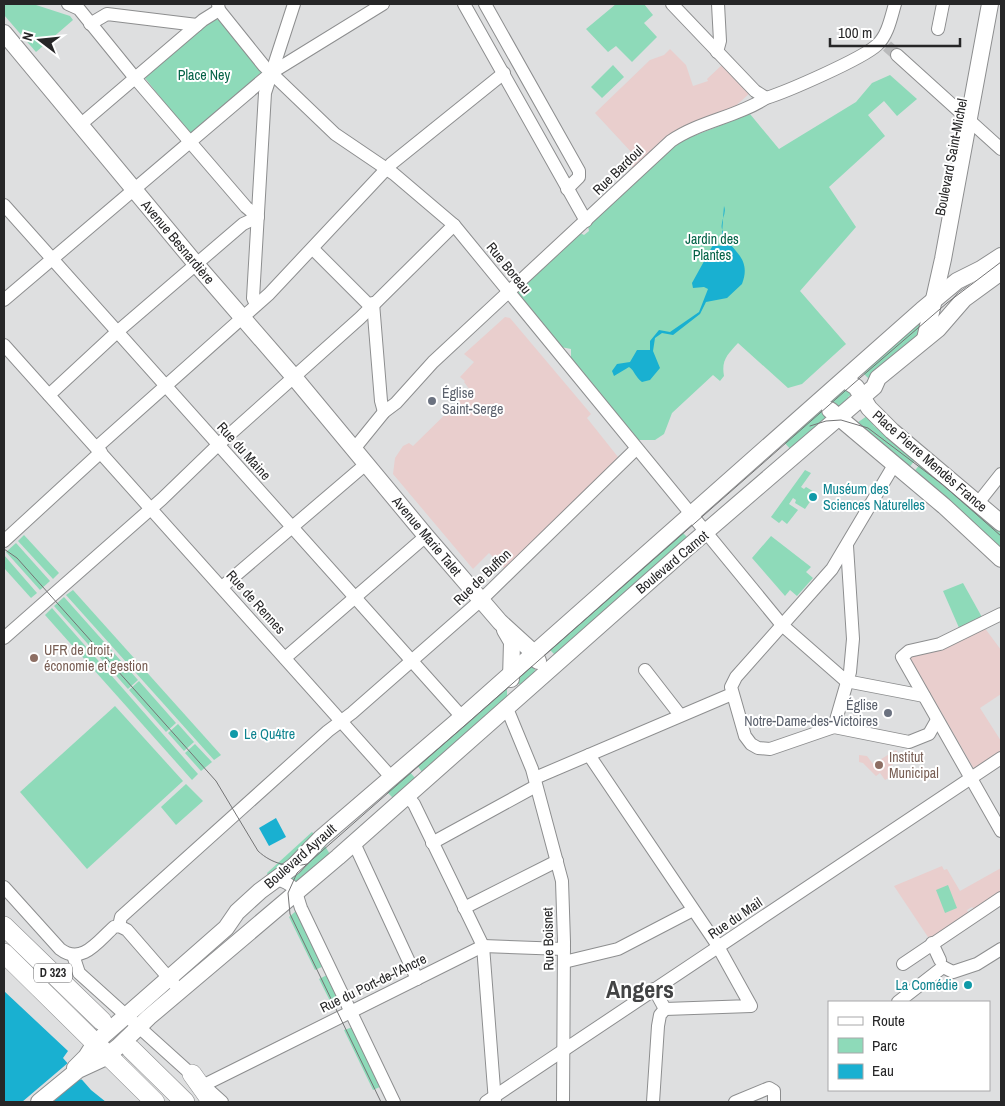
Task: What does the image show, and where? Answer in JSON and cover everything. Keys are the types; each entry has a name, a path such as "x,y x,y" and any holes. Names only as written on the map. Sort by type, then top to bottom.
{"highway":[{"name":"D 323","path":"4,926 109,1042 185,1102"},
{"name":"D 323","path":"4,938 170,1102"},
{"path":"4,953 109,1042 155,1102"},
{"path":"198,1079 212,1102"}],"main road":[{"name":"Boulevard Saint-Michel","path":"925,339 943,259 980,4"},
{"name":"Boulevard Saint-Michel","path":"922,310 990,4"},
{"name":"Avenue Besnardière","path":"4,33 196,264 354,449"},
{"path":"1001,256 966,276 922,310 845,380 856,388 863,397 874,388 878,378 938,328 964,299 1001,272"},
{"path":"943,259 953,270 966,276"},
{"name":"Boulevard Carnot","path":"534,653 845,380"},
{"path":"825,396 828,407 838,414 851,428"},
{"name":"Boulevard Carnot","path":"506,706 516,684 538,679 822,431 838,414 863,397"},
{"name":"Place Pierre Mendès France","path":"863,397 875,415 892,431 1001,524"},
{"path":"822,431 836,428 851,428"},
{"name":"Place Pierre Mendès France","path":"851,428 1001,559"},
{"name":"Avenue Marie Talet","path":"354,449 500,622 534,653"},
{"name":"Avenue Marie Talet","path":"500,622 512,642 516,684"},
{"path":"534,653 540,665 538,679"},
{"name":"Boulevard Ayrault","path":"109,1042 125,1015 226,928 237,912 254,896 277,879 391,777 462,717 516,684 534,653"},
{"name":"Boulevard Ayrault","path":"39,1102 75,1070 86,1057 109,1042 139,1027 354,843 506,706"}],"street":[{"path":"256,305 253,298 265,93 294,4"},
{"path":"4,300 271,72 383,4"},
{"path":"464,4 586,221"},
{"path":"485,4 579,171 579,177 567,189"},
{"path":"672,4 755,91 766,98"},
{"path":"717,52 720,41 718,4"},
{"path":"895,4 888,47 1001,149"},
{"path":"938,29 943,4"},
{"path":"72,5 190,142 258,217"},
{"path":"80,125 218,7"},
{"name":"Rue Boreau","path":"218,7 271,72 335,134 387,170 454,225 782,625"},
{"path":"90,24 107,14 196,25"},
{"name":"Rue Bardoul","path":"354,449 384,412 396,403 433,362 655,155 680,135 754,105 873,48 888,47"},
{"path":"4,541 165,385 256,305 313,249 391,164 504,74"},
{"name":"Rue du Maine","path":"4,205 462,717"},
{"path":"48,395 117,332 243,224 258,217"},
{"path":"4,638 360,318 371,304 454,225"},
{"path":"313,249 371,304 381,401 384,412"},
{"name":"Rue de Rennes","path":"4,345 391,777"},
{"name":"Rue de Buffon","path":"73,955 88,951 114,927 119,926 121,917 341,720 481,600 636,449"},
{"path":"222,587 366,464"},
{"path":"894,465 832,569 734,679 732,694 745,736 751,744 758,748 770,749 834,727 909,742 929,734 937,720"},
{"path":"978,503 1000,478"},
{"path":"285,658 426,536"},
{"path":"834,727 850,672 852,638 847,544"},
{"path":"832,569 849,577"},
{"path":"999,615 940,644 903,655 903,662 1001,831"},
{"path":"782,625 846,681 924,696"},
{"path":"645,670 680,715"},
{"path":"432,843 535,782 589,755 732,694"},
{"name":"Rue Boisnet","path":"506,706 525,749 562,881 564,955 563,1102"},
{"path":"589,755 718,948 751,1006 664,1009"},
{"name":"Rue du Mail","path":"492,1100 654,989 1001,758"},
{"path":"407,796 414,804 483,946 492,1100"},
{"path":"354,843 417,979"},
{"path":"464,908 557,861"},
{"path":"277,879 290,884 298,891 301,908 394,1102"},
{"path":"4,887 60,949 73,955 79,973 222,1102"},
{"path":"903,964 1001,898"},
{"name":"Rue du Port-de-l'Ancre","path":"198,1079 350,1011 483,946 564,955 618,949 693,910"},
{"path":"119,926 127,930 169,976 174,984 173,997"},
{"path":"932,943 942,964 952,972 977,964 1001,949"},
{"path":"899,1001 942,964"},
{"path":"654,989 664,1009"},
{"path":"653,1102 658,1026 660,1015 664,1009"},
{"path":"735,1102 765,1088 773,1096"}],"shaded area":[{"path":"670,49 686,65 693,86 708,81 707,79 722,65 750,93 730,111 633,169 628,159 633,154 595,113 650,60 664,55"},
{"path":"505,317 510,318 591,414 587,418 618,457 506,570 489,553 473,569 393,474 395,458 403,446 409,443 413,446 470,390 465,381 460,377 474,362 464,354"},
{"path":"984,627 1001,650 1001,694 980,708 1001,741 1001,751 974,769 910,655 928,651 931,653"},
{"name":"Institut Municipal","path":"896,750 902,759 890,766 895,774 885,780 880,773 876,776 863,763 859,762 859,755 867,756 873,764"},
{"path":"942,866 944,870 947,869 960,891 1001,868 1001,892 975,910 972,907 967,910 969,914 930,940 894,886"}],"green space":[{"path":"4,4 33,4 70,16 73,20 36,52 4,15"},
{"path":"616,4 644,4 653,15 644,23 657,37 632,62 616,46 608,52 586,29"},
{"name":"Place Ney","path":"213,19 220,20 262,72 192,133 188,132 145,78"},
{"path":"613,65 624,77 602,98 591,87"},
{"name":"Jardin des Plantes","path":"890,75 917,99 897,116 884,101 868,115 885,136 829,187 856,227 800,291 846,344 802,384 788,388 738,343 724,361 724,376 720,381 713,375 672,413 664,434 655,440 637,440 571,359 571,349 561,347 516,293 580,233 584,235 589,231 588,226 678,142 750,114 779,149 856,102 872,83"},
{"path":"925,316 920,334 869,379 862,372"},
{"path":"844,388 853,393 848,397 850,400 840,408 831,403 831,400"},
{"path":"822,409 830,418 792,451 784,442"},
{"path":"867,416 874,426 916,459 907,470 854,425"},
{"path":"921,463 1001,530 1001,548 956,506 912,474"},
{"path":"805,470 811,473 801,487 804,489 806,487 816,493 805,509 795,503 796,500 793,498 789,504 798,510 787,524 782,520 779,523 771,517"},
{"path":"682,532 688,538 556,656 549,649"},
{"path":"24,535 59,573 53,579 18,541"},
{"path":"771,536 811,567 806,572 813,578 797,596 790,590 785,596 752,558"},
{"path":"16,543 50,581 40,590 6,552"},
{"path":"4,555 37,593 31,598 4,568"},
{"path":"963,583 983,619 960,630 943,591"},
{"path":"73,590 221,755 214,760 66,595"},
{"path":"64,597 138,680 128,689 54,606"},
{"path":"52,608 198,774 192,780 45,615"},
{"path":"534,662 535,672 521,685 515,681"},
{"path":"139,681 176,723 166,732 129,690"},
{"path":"507,687 507,697 422,772 417,765"},
{"path":"115,706 183,781 87,869 20,792"},
{"path":"178,724 194,742 184,751 168,733"},
{"path":"195,744 212,762 201,771 185,753"},
{"path":"408,770 416,779 395,800 386,791"},
{"path":"186,784 203,801 176,825 161,807"},
{"path":"312,832 318,838 270,880 267,873"},
{"path":"325,846 331,856 298,885 286,879"},
{"path":"948,885 957,908 945,913 936,890"},
{"path":"296,911 324,966 315,970 289,917"},
{"path":"327,975 341,1003 333,1007 319,979"},
{"path":"353,1027 382,1086 373,1090 344,1030"}],"water":[{"path":"722,230 742,260 745,274 742,284 727,298 706,302 700,314 673,335 662,333 655,338 653,351 660,368 650,380 642,382 629,367 614,376 612,371 617,364 630,362 637,350 650,350 650,341 659,330 670,332 699,312 708,289 704,287 693,288 692,283 713,245 721,246"},
{"path":"276,818 286,837 269,846 259,828"},
{"path":"4,991 68,1051 63,1058 91,1090 106,1102 4,1102"}],"pier":[{"path":"69,1062 84,1079 78,1080 53,1102 22,1102"}],"tunnel":[{"path":"887,46 897,55"},
{"path":"95,1027 123,1056"}],"tram line":[{"path":"381,1102 290,914 288,893 297,873 853,384 947,303 1001,262"},
{"path":"810,426 826,421 841,420 868,428 942,484 1001,536"},
{"path":"4,549 17,558 216,781 258,851 269,859 281,864 307,864"}],"place":[{"name":"Église Saint-Serge","path":"432,401"},
{"name":"Muséum des Sciences Naturelles","path":"813,497"},
{"name":"UFR de droit, économie et gestion","path":"34,658"},
{"name":"Église Notre-Dame-des-Victoires","path":"888,713"},
{"name":"Le Qu4tre","path":"234,734"},
{"name":"Institut Municipal","path":"879,765"},
{"name":"La Comédie","path":"968,985"}],"district":[{"name":"Angers","path":"640,989"}]}
